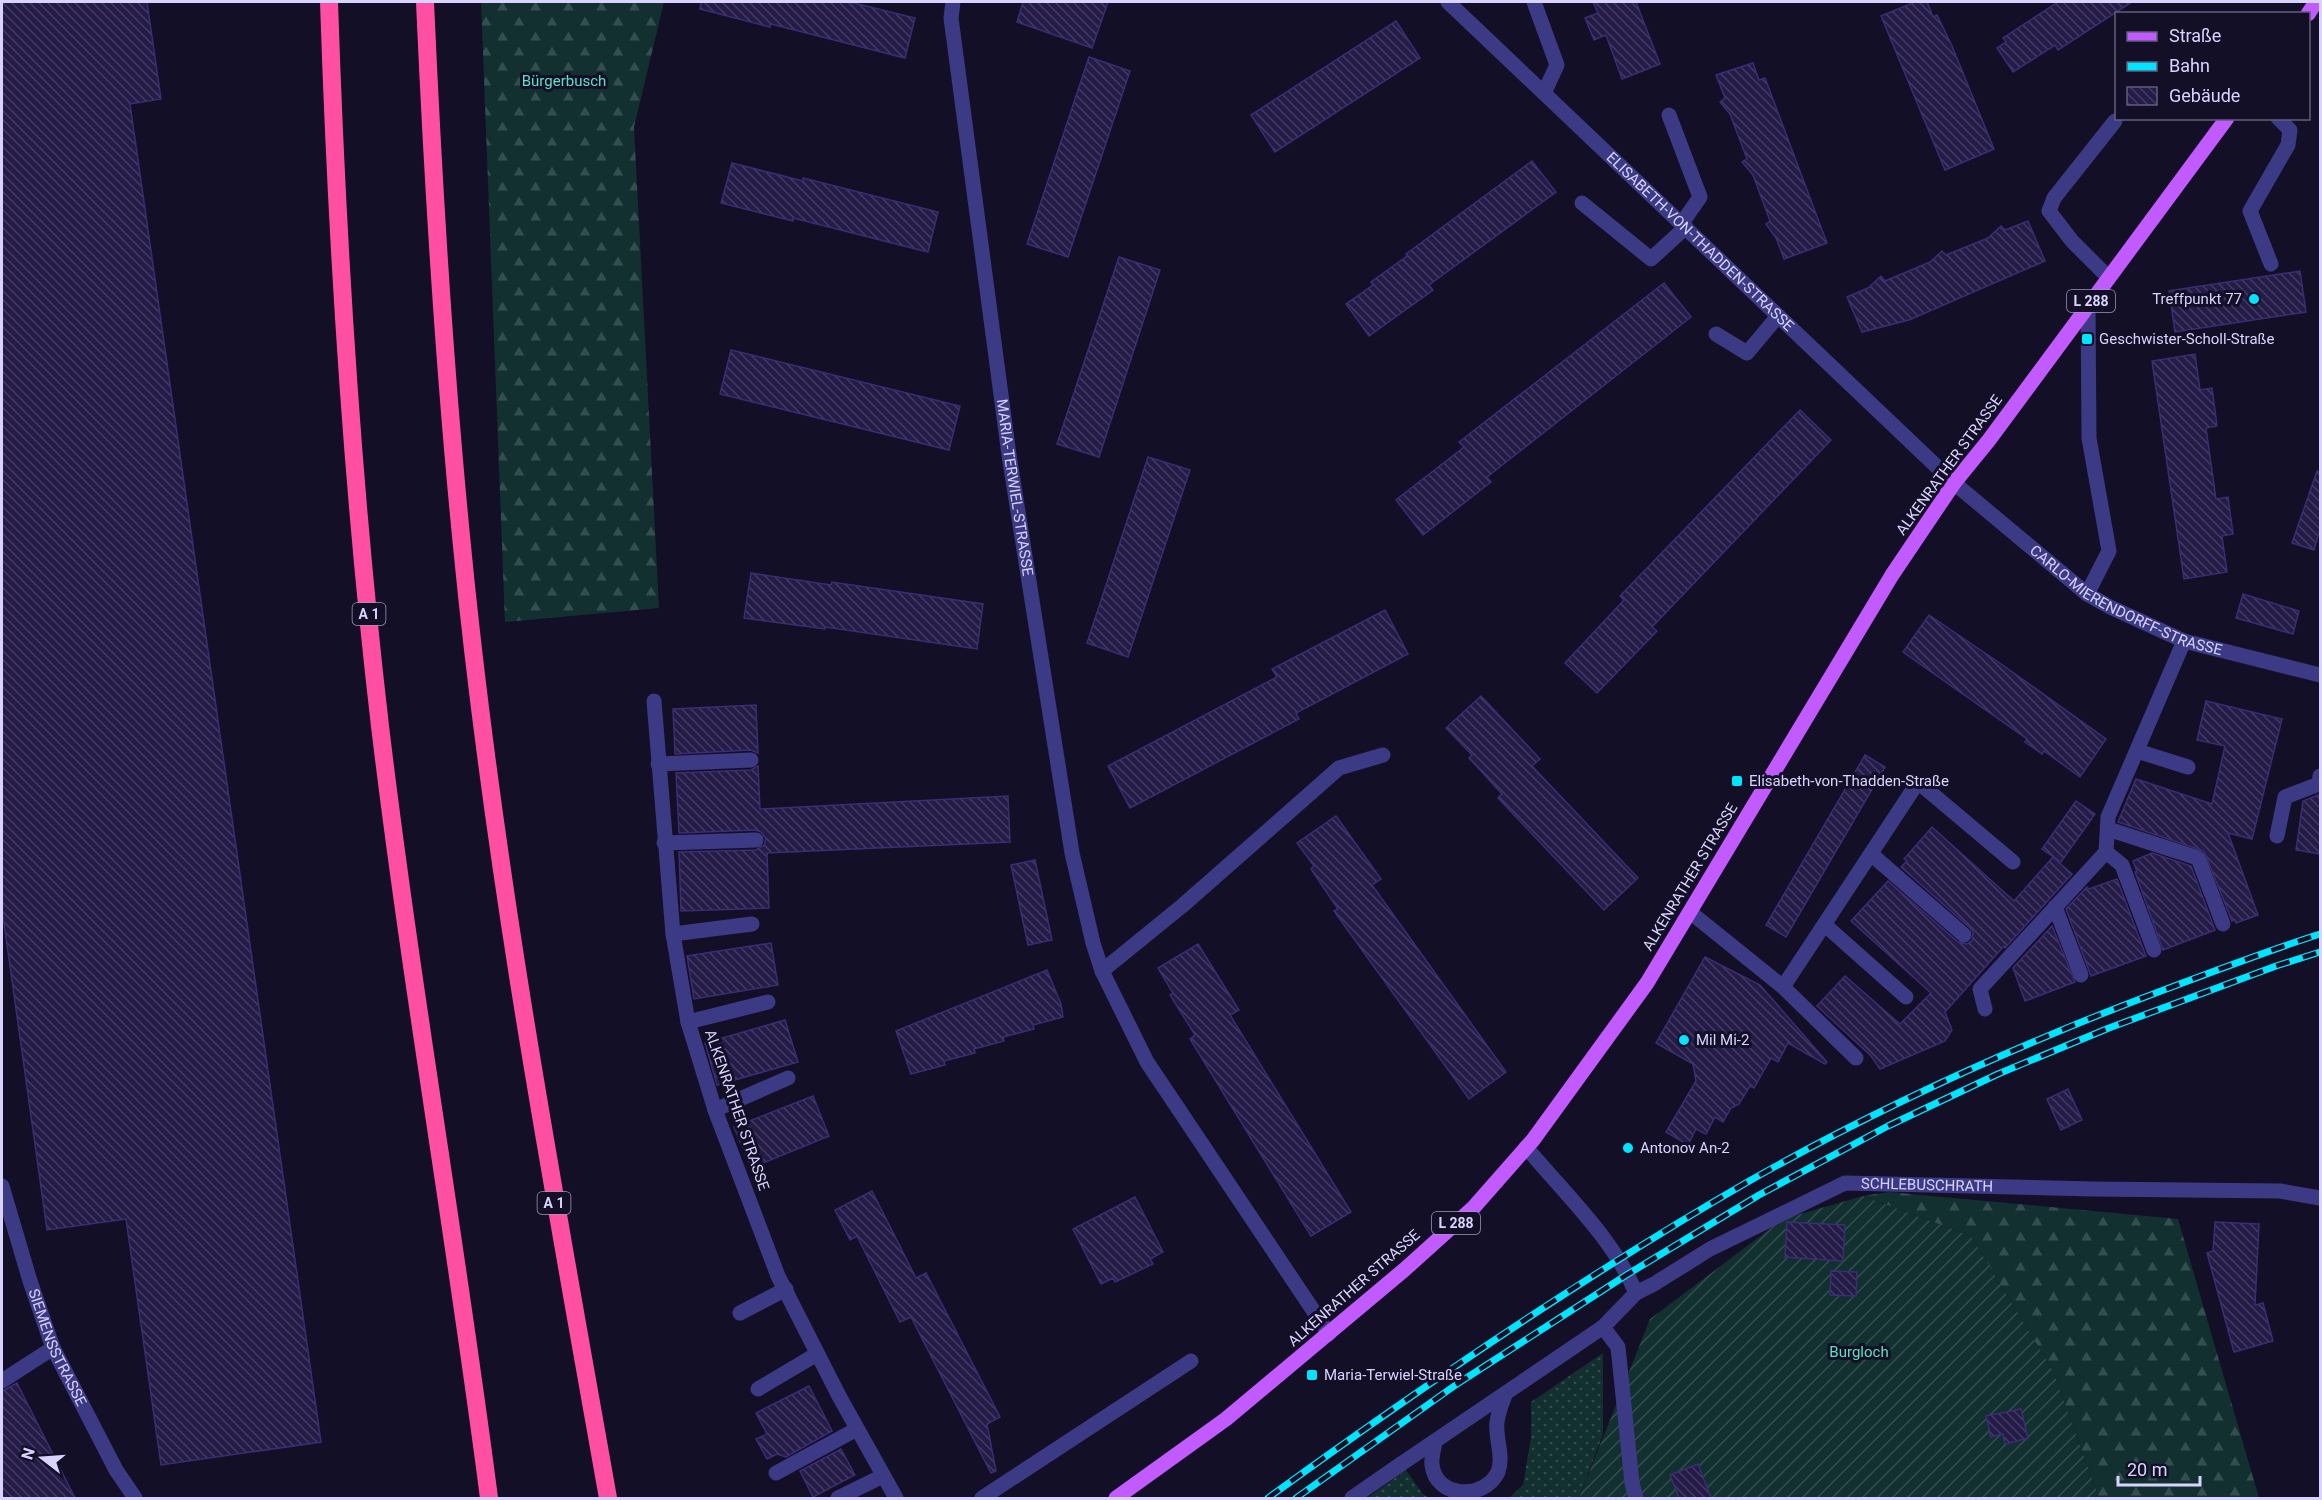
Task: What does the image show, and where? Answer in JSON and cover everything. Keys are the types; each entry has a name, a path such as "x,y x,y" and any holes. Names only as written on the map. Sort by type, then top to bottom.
{"highway":[{"name":"A 1","path":"329,2 334,146 346,344 360,524 380,723 401,896 453,1233 489,1498"},
{"name":"A 1","path":"425,2 432,166 451,418 462,549 481,707 509,922 554,1202 608,1498"}],"main road":[{"name":"ALKENRATHER STRASSE","path":"1116,1498 1226,1419 1329,1334 1474,1207 1526,1148 1647,983 1860,627 1954,483 1989,440 2226,120"}],"street":[{"name":"MARIA-TERWIEL-STRASSE","path":"953,2 951,18 1011,473 1072,853 1093,943 1102,971 1147,1062 1329,1334"},
{"name":"ELISABETH-VON-THADDEN-STRASSE","path":"1448,2 1954,483"},
{"path":"1534,2 1557,65 1544,93"},
{"path":"1582,203 1651,259 1684,225 1700,196 1670,115"},
{"path":"2271,264 2250,211 2288,145 2290,130 2280,120"},
{"path":"2108,277 2072,242 2049,211 2054,198 2115,121"},
{"path":"2087,594 2109,551 2089,438 2088,304"},
{"path":"1716,334 1747,353 1779,316"},
{"name":"CARLO-MIERENDORFF-STRASSE","path":"1954,483 2087,594 2110,607 2184,640 2320,675"},
{"path":"1984,1009 1980,989 2106,852 2109,816 2184,640"},
{"name":"ALKENRATHER STRASSE","path":"654,701 673,934 688,1022 715,1110 778,1276 817,1354 896,1498"},
{"path":"2137,751 2188,767"},
{"path":"1102,971 1182,906 1339,768 1383,755"},
{"path":"658,764 751,760"},
{"path":"2277,836 2285,797 2319,784 2320,776"},
{"path":"1783,987 1918,782 2013,862"},
{"path":"2108,829 2198,858 2223,924"},
{"path":"664,843 756,840"},
{"path":"2106,852 2122,865 2154,950"},
{"path":"1871,854 1964,935"},
{"path":"2055,907 2081,975"},
{"path":"1690,912 1783,987 1857,1058"},
{"path":"673,934 752,924"},
{"path":"1825,925 1906,997"},
{"path":"688,1022 768,1002"},
{"path":"715,1110 788,1078"},
{"path":"1526,1148 1599,1233 1628,1274 1636,1293"},
{"name":"SCHLEBUSCHRATH","path":"1352,1498 1603,1327 1636,1293 1710,1249 1845,1183 2093,1190 2280,1191 2320,1198"},
{"name":"SIEMENSSTRASSE","path":"2,1186 53,1348 116,1470 135,1498"},
{"path":"740,1313 786,1288"},
{"path":"1603,1327 1618,1347 1632,1483 1636,1498"},
{"path":"2,1381 53,1348"},
{"path":"758,1389 817,1354"},
{"path":"982,1498 1191,1361"},
{"path":"1435,1442 1432,1465 1437,1478 1446,1489 1460,1495 1475,1496 1490,1488 1499,1471 1500,1448 1497,1422 1505,1395"},
{"path":"776,1473 857,1429"},
{"path":"837,1498 883,1476"}],"green space":[{"name":"Bürgerbusch","path":"481,2 664,2 634,127 659,608 505,622"},
{"path":"1889,1192 2178,1219 2259,1498 2099,1498 2053,1371 1971,1236 1863,1196"},
{"name":"Burgloch","path":"1863,1196 1971,1236 2053,1371 2099,1498 1579,1498 1650,1319 1783,1219"},
{"path":"1603,1353 1603,1434 1579,1498 1509,1498 1523,1485 1531,1437 1531,1402"},
{"path":"1406,1470 1422,1493 1429,1498 1367,1498"}],"building":[{"path":"2,2 147,2 161,99 130,104 321,1442 161,1465 126,1219 47,1230 2,909"},
{"path":"701,2 850,2 915,18 905,58 771,24 770,27 700,9"},
{"path":"1023,2 1108,2 1092,48 1017,22"},
{"path":"1593,2 1636,2 1660,64 1622,79 1606,35 1594,40 1585,18 1598,13"},
{"path":"1915,2 1927,2 1933,17 1937,15 1994,149 1945,170 1881,16"},
{"path":"2058,2 2132,2 2058,50 2055,45 2013,72 1997,48 2006,42 2003,38"},
{"path":"1396,21 1420,58 1275,152 1251,115"},
{"path":"1089,57 1130,71 1068,257 1027,244"},
{"path":"1753,63 1759,80 1765,78 1827,243 1784,259 1776,238 1766,224 1770,221 1753,175 1742,162 1747,159 1730,114 1720,102 1725,98 1716,75"},
{"path":"1532,161 1556,192 1429,285 1433,290 1369,336 1346,304 1373,285 1371,282 1407,256 1406,254"},
{"path":"732,163 803,181 803,178 938,212 928,252 793,218 793,221 721,203"},
{"path":"2028,221 2045,261 1909,320 1862,332 1847,297 1868,288 1881,276 1885,281 1930,262 1942,251 1946,255 1988,238 2001,226 2005,230"},
{"path":"1119,257 1160,270 1099,457 1057,444"},
{"path":"2300,271 2306,312 2175,332 2169,291"},
{"path":"1664,283 1691,317 1487,477 1491,482 1423,535 1396,500 1464,447 1459,442"},
{"path":"731,350 960,406 949,450 720,394"},
{"path":"2195,354 2200,390 2212,388 2217,426 2206,428 2216,499 2228,497 2233,534 2222,536 2227,572 2184,579 2152,361"},
{"path":"1800,410 1831,440 1652,627 1657,631 1597,693 1565,663 1624,600 1620,596"},
{"path":"1148,457 1190,470 1128,657 1087,643"},
{"path":"2317,471 2320,472 2320,529 2314,550 2292,543"},
{"path":"751,573 831,585 832,582 983,604 977,649 744,618"},
{"path":"2243,594 2299,611 2293,634 2236,618"},
{"path":"1385,610 1408,654 1296,713 1299,719 1130,808 1108,766 1277,677 1272,669"},
{"path":"1929,615 2106,739 2080,777 2044,751 2042,754 2025,742 2027,739 1903,652"},
{"path":"1481,696 1540,759 1532,766 1638,878 1604,910 1498,798 1502,794 1469,758 1472,755 1446,728"},
{"path":"2206,701 2282,719 2252,839 2228,833 2258,915 2236,923 2235,920 2232,921 2204,851 2118,822 2136,779 2212,804 2225,746 2197,740"},
{"path":"756,705 758,753 751,750 675,754 673,709"},
{"path":"1865,755 1885,767 1786,937 1766,925"},
{"path":"758,766 760,809 1008,796 1010,842 767,853 769,908 681,911 679,852 756,850 764,845 766,839 761,832 756,830 679,833 676,773 751,770"},
{"path":"2320,794 2320,854 2296,850 2303,801"},
{"path":"2076,801 2095,814 2061,862 2042,849"},
{"path":"1336,816 1381,879 1372,885 1506,1072 1469,1099 1334,911 1338,909 1311,869 1314,866 1297,843"},
{"path":"1932,827 2014,901 2053,857 2072,874 1945,1012 1952,1030 1945,1041 1880,1069 1871,1056 1817,1006 1845,976 1900,1024 1931,993 1851,921 1888,881 1958,942 1967,944 1972,941 1973,932 1970,928 1901,867 1907,861 1904,859"},
{"path":"2152,853 2191,866 2215,930 2163,950 2133,861"},
{"path":"1035,860 1052,940 1028,945 1011,865"},
{"path":"2117,879 2146,956 2091,976 2066,909 2087,887 2089,889"},
{"path":"2052,926 2075,982 2025,1001 2013,968"},
{"path":"771,943 778,985 694,999 687,956"},
{"path":"1198,944 1239,1010 1230,1015 1351,1212 1311,1236 1190,1039 1195,1035 1170,995 1173,993 1158,968"},
{"path":"1705,957 1760,985 1827,1062 1825,1064 1788,1043 1778,1062 1771,1058 1754,1088 1750,1086 1739,1104 1731,1108 1723,1122 1715,1117 1706,1134 1696,1129 1688,1145 1666,1132 1696,1081 1693,1064 1656,1043"},
{"path":"1047,970 1061,1004 1063,1017 1033,1025 1034,1029 1003,1037 1004,1041 974,1049 975,1053 944,1061 945,1065 911,1074 896,1031"},
{"path":"785,1020 798,1062 717,1085 705,1043"},
{"path":"2068,1089 2082,1120 2061,1130 2047,1099"},
{"path":"813,1096 829,1136 751,1168 734,1127"},
{"path":"872,1191 916,1278 926,1273 1000,1417 987,1424 996,1471 991,1473 911,1317 900,1322 857,1236 850,1240 835,1210"},
{"path":"1135,1197 1163,1252 1150,1259 1153,1264 1115,1282 1113,1278 1101,1284 1073,1229"},
{"path":"1787,1222 1845,1225 1843,1261 1785,1257"},
{"path":"2215,1222 2259,1224 2255,1305 2263,1303 2273,1341 2234,1352 2207,1253 2213,1251"},
{"path":"1831,1271 1857,1272 1856,1296 1830,1295"},
{"path":"17,1383 75,1498 2,1498 2,1391"},
{"path":"809,1386 832,1431 786,1457 777,1454 767,1459 756,1439 767,1434 756,1413"},
{"path":"2021,1409 2028,1438 2005,1444 2003,1434 1991,1437 1986,1416"},
{"path":"841,1449 855,1475 813,1497 800,1471"},
{"path":"1698,1464 1711,1498 1679,1498 1670,1475"}],"railway":[{"path":"1268,1498 1445,1373 1566,1293 1627,1254 1800,1153 1901,1102 2056,1032 2260,954 2320,934"},
{"path":"1296,1498 1457,1384 1628,1274 1759,1195 1888,1126 1998,1074 2109,1028 2320,952"}],"place":[{"name":"Treffpunkt 77","path":"2254,299"},
{"name":"Geschwister-Scholl-Straße","path":"2087,339"},
{"name":"Elisabeth-von-Thadden-Straße","path":"1737,781"},
{"name":"Mil Mi-2","path":"1684,1040"},
{"name":"Antonov An-2","path":"1628,1148"},
{"name":"Maria-Terwiel-Straße","path":"1312,1375"}]}
